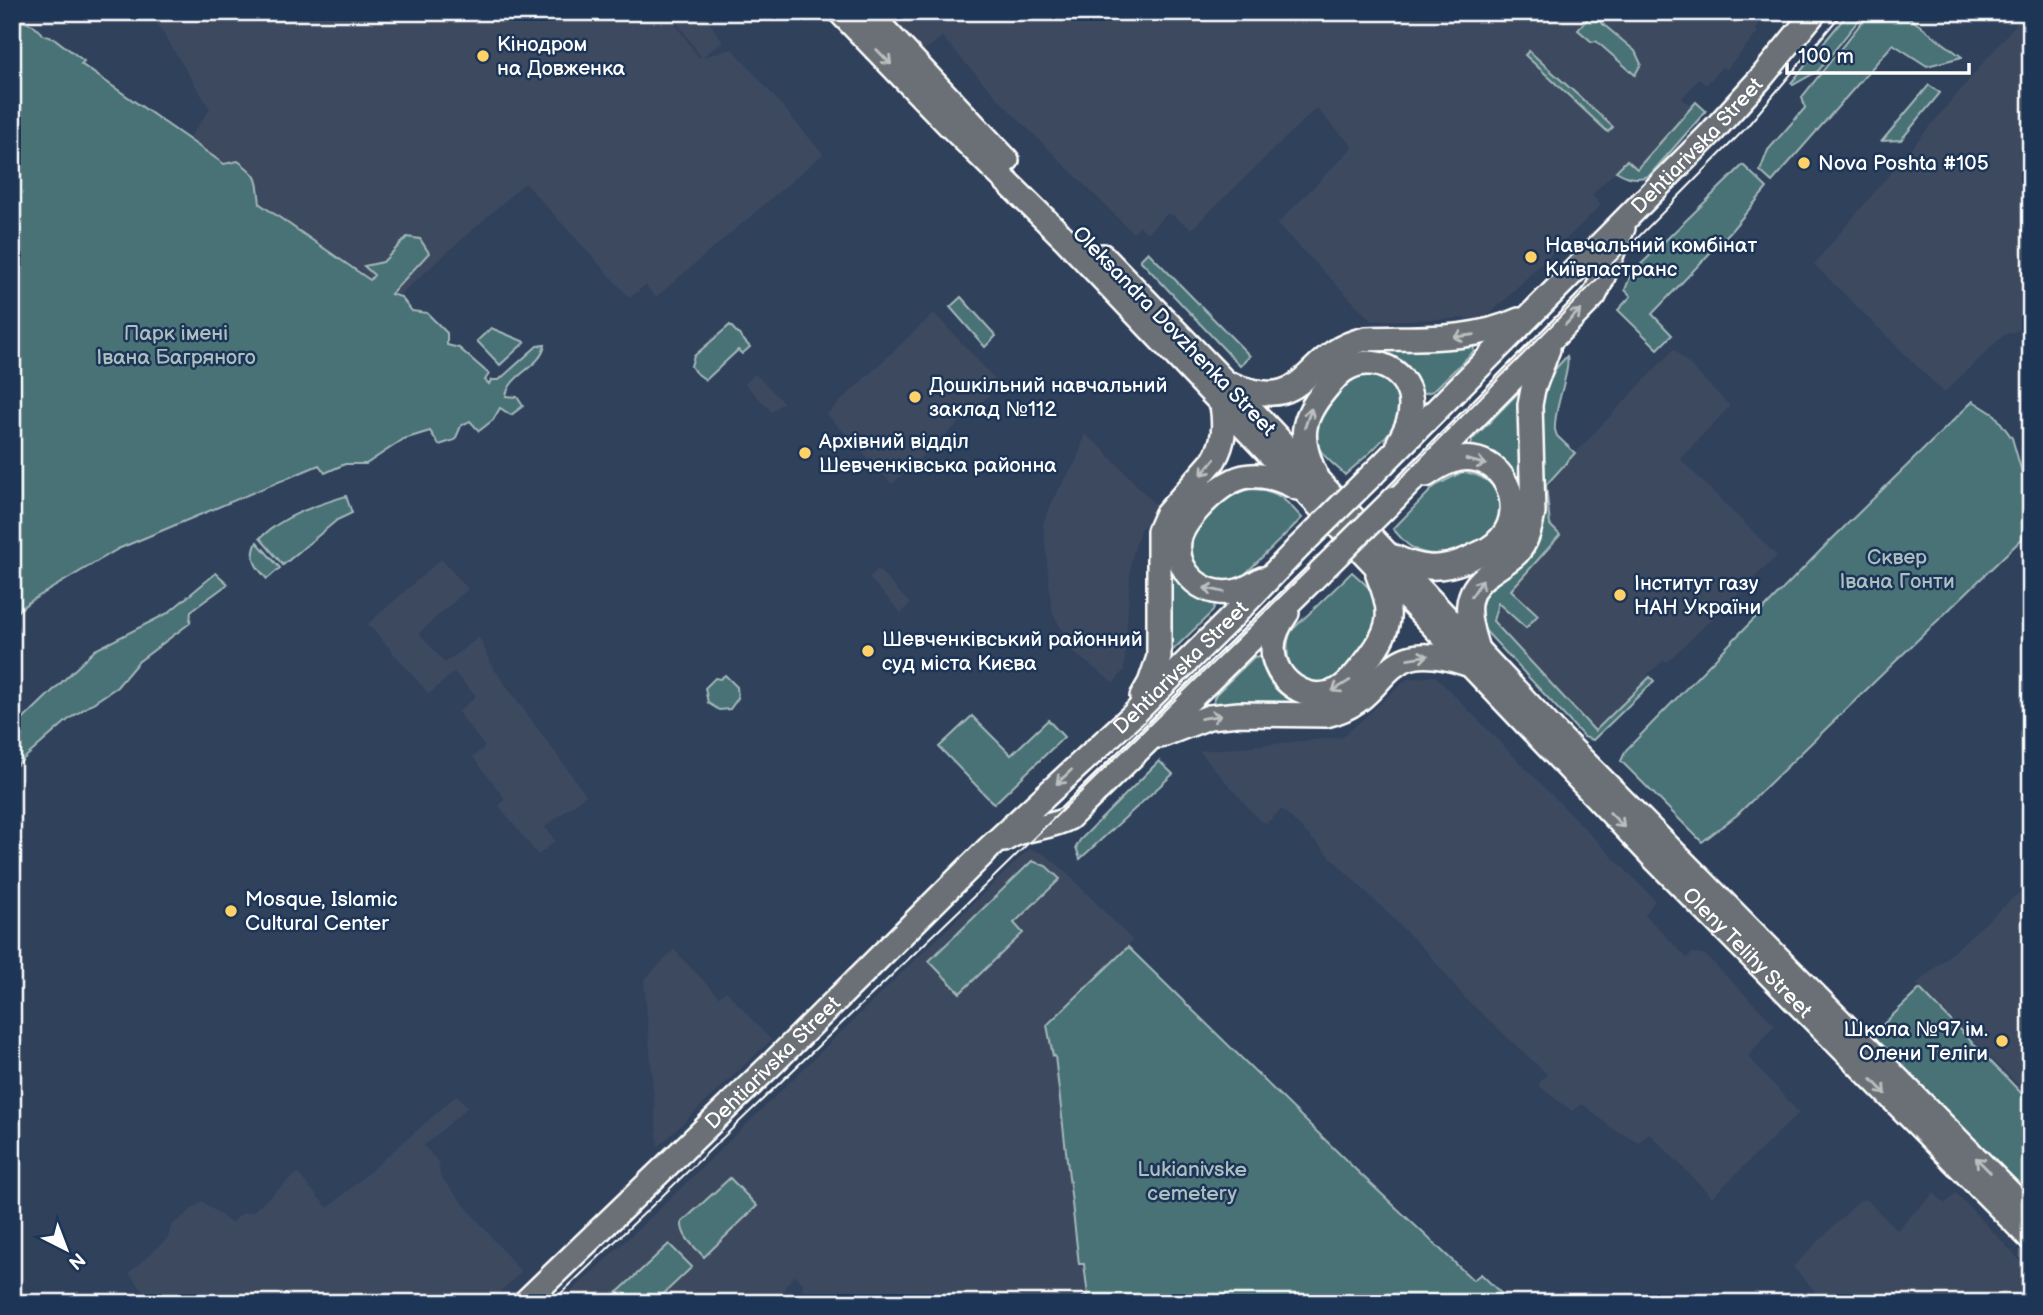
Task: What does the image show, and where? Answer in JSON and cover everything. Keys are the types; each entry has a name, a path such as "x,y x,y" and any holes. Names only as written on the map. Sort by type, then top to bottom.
{"main road":[{"name":"Oleksandra Dovzhenka Street","path":"840,12 948,124 1224,393 1225,426 1219,451 1166,515 1159,531 1158,658 1150,683 1133,715"},
{"name":"Oleksandra Dovzhenka Street","path":"868,12 1473,658"},
{"name":"Dehtiarivska Street","path":"524,1303 989,848 1133,715 1234,615 1740,102 1815,12"},
{"name":"Dehtiarivska Street","path":"989,848 1014,832 1048,827 1069,818 1301,591 1594,296 1606,273 1613,247 1630,214"},
{"path":"1224,393 1248,392 1263,395 1293,388 1332,352 1351,342 1460,337 1493,331 1529,315"},
{"path":"1148,741 1209,717 1338,713 1359,702 1389,669 1409,658 1437,655 1473,658 1468,621 1471,597 1488,574 1517,553 1530,529 1533,513 1530,405 1535,383 1552,338"},
{"path":"1276,570 1240,591 1210,591 1201,587 1186,572 1180,558 1179,538 1189,519 1217,489 1239,477 1271,477 1314,489 1306,451 1304,424 1317,399 1340,373 1349,367 1360,363 1391,368 1409,389 1410,420 1394,454"},
{"path":"1301,591 1276,633 1273,643 1274,660 1282,677 1296,688 1314,694 1337,691 1354,676 1386,632 1389,611 1380,559 1423,568 1437,569 1448,566 1492,547 1505,532 1512,514 1513,502 1505,479 1491,466 1473,460 1458,459 1447,463 1395,498"},
{"name":"Oleny Telihy Street","path":"1473,658 1581,759 2031,1214"},
{"name":"Oleny Telihy Street","path":"1473,658 1705,911 2031,1239"}],"shaded area":[{"path":"150,12 667,12 699,58 701,57 670,12 702,12 723,42 702,57 733,49 823,154 656,297 645,285 630,298 525,183 394,300 362,272 236,188 242,177 189,138 210,109"},
{"path":"878,12 1770,12 1755,29 1758,32 1726,70 1722,67 1706,85 1699,79 1682,98 1692,107 1637,169 1627,161 1597,189 1592,195 1601,205 1486,318 1372,321 1277,224 1353,147 1316,108 1192,229 1167,214 1147,233 1140,226 1133,233 1004,105 942,37 917,56"},
{"path":"2026,12 2031,12 2031,326 2004,335 1944,393 1814,264"},
{"name":"Дошкільний навчальний заклад №112","path":"934,313 996,380 996,389 892,484 827,414"},
{"name":"Інститут газу НАН України","path":"1674,349 1730,406 1680,459 1777,556 1667,662 1664,660 1647,675 1649,677 1595,730 1493,621 1496,605 1559,535 1550,525 1546,484"},
{"path":"755,374 783,402 772,412 745,384"},
{"path":"1084,434 1099,445 1163,513 1140,529 1131,561 1124,670 1114,683 1074,653 1052,611 1043,523 1056,494 1075,463"},
{"path":"441,559 468,589 419,633 445,663 479,637 492,666 586,795 545,827 555,841 538,855 499,806 505,799 473,757 485,747 458,712 476,696 454,672 429,694 368,624"},
{"path":"878,569 910,604 901,613 869,578"},
{"path":"1435,676 1655,900 1645,915 1687,958 1693,953 1704,954 1775,1025 1748,1056 1799,1113 1712,1197 1649,1133 1638,1143 1609,1126 1583,1104 1572,1111 1538,1085 1547,1074 1467,1000 1427,952 1282,809 1267,823 1260,821 1199,751 1343,737 1407,679"},
{"path":"1029,849 1044,854 1063,869 1132,940 1121,955 1047,1025 1055,1056 1080,1264 1084,1264 1088,1297 1083,1297 1084,1303 801,1303 803,1283 795,1275 785,1286 784,1303 559,1303 653,1215"},
{"name":"Школа №97 ім. Олени Теліги","path":"2031,882 2031,1098 1917,984"},
{"path":"674,950 719,997 726,991 771,1040 658,1147 644,980"},
{"path":"457,1095 468,1107 424,1146 439,1163 440,1176 521,1272 488,1303 133,1303 144,1292 129,1273 168,1238 171,1226 202,1201 231,1223 242,1213 252,1212 297,1173 328,1208"},
{"path":"1934,1193 1945,1204 1956,1193 2031,1272 2031,1303 1811,1303 1807,1299 1815,1291 1793,1267 1860,1200 1867,1200 1897,1230"}],"green space":[{"path":"1849,12 1865,12 1818,71 1793,85 1791,83"},
{"path":"1870,12 1909,12 1907,16 1962,57 1927,66 1893,44 1772,182 1760,171 1768,150 1805,108 1802,97"},
{"path":"1591,14 1635,51 1641,64 1635,75 1596,41 1592,42 1578,30"},
{"name":"Парк імені Івана Багряного","path":"12,17 33,25 43,35 55,39 84,61 81,64 224,164 238,161 256,179 260,204 370,280 374,275 364,266 383,262 407,237 420,239 429,253 391,294 401,297 412,311 427,313 447,333 447,345 459,348 489,374 485,380 489,384 491,380 499,380 537,346 545,345 538,359 513,382 506,396 517,397 523,406 511,415 500,408 493,420 479,431 470,421 461,426 455,440 439,445 430,431 404,439 366,464 345,464 325,473 319,465 118,549 29,602 12,616"},
{"path":"1529,51 1613,127 1608,132 1525,55"},
{"path":"1929,85 1940,93 1901,140 1882,141"},
{"path":"1696,102 1706,111 1649,176 1632,178 1616,171 1627,160 1637,169"},
{"path":"1743,165 1767,188 1730,232 1652,314 1672,335 1658,349 1618,310 1631,296 1625,290 1631,274"},
{"path":"1148,252 1250,356 1240,366 1140,260"},
{"path":"961,297 996,336 985,347 950,307"},
{"path":"730,325 750,347 742,354 738,350 706,380 691,366 694,356"},
{"path":"491,328 525,342 500,365 477,341"},
{"path":"1473,345 1474,351 1433,391 1422,394 1414,374 1403,362 1387,354 1366,350"},
{"path":"1567,356 1567,371 1555,430 1557,436 1575,453 1546,485 1550,525 1560,535 1511,590 1538,615 1526,628 1498,603 1493,621 1595,731 1650,677 1654,681 1593,740 1584,737 1481,626 1481,607 1488,591 1529,555 1541,532 1544,494 1541,411 1550,377"},
{"path":"1361,375 1380,377 1392,384 1400,400 1399,412 1386,436 1345,475 1321,451 1315,431 1328,402 1344,386"},
{"path":"1520,391 1524,391 1521,485 1501,459 1471,447 1472,440"},
{"name":"Сквер Івана Гонти","path":"1973,401 1995,415 2012,438 2030,500 2028,533 1737,815 1702,842 1621,761 1626,750 1828,543"},
{"path":"1462,472 1481,477 1496,489 1502,506 1496,525 1480,540 1458,551 1434,554 1410,546 1393,529 1435,486"},
{"path":"1248,489 1279,496 1302,518 1242,577 1233,580 1213,578 1198,568 1193,560 1192,540 1207,516 1231,497"},
{"path":"346,496 352,513 337,520 283,565 260,538 290,517"},
{"path":"257,542 280,568 267,579 255,562"},
{"path":"1169,563 1186,590 1215,604 1213,611 1169,654"},
{"path":"1352,572 1368,587 1378,606 1374,627 1360,651 1342,672 1324,682 1304,680 1292,668 1289,659 1287,650 1291,631"},
{"path":"216,573 228,584 191,611 190,623 138,662 117,687 69,719 12,769 12,730 95,650 168,613"},
{"path":"1260,656 1273,686 1284,696 1300,704 1213,708 1216,694 1254,657"},
{"path":"725,675 737,687 738,698 730,709 719,710 708,703 705,688 715,678 720,679"},
{"path":"972,716 1011,755 1048,720 1064,737 994,804 939,747"},
{"path":"1159,761 1173,774 1080,859 1076,847 1080,840"},
{"path":"1032,861 1046,866 1060,879 1014,923 1023,933 960,993 929,961"},
{"name":"Lukianivske cemetery","path":"1128,947 1473,1280 1481,1274 1511,1303 1084,1303 1083,1297 1088,1296 1084,1264 1079,1264 1055,1056 1047,1025"},
{"path":"1920,989 2031,1103 2031,1203 1871,1036"},
{"path":"730,1178 757,1206 704,1257 686,1237 682,1222"},
{"path":"669,1244 692,1267 658,1299 659,1302 606,1303"}],"tram line":[{"path":"551,1303 997,874 1389,490 1745,129 1843,12"}],"place":[{"name":"Кінодром на Довженка","path":"483,56"},
{"name":"Nova Poshta #105","path":"1804,163"},
{"name":"Навчальний комбінат Київпастранс","path":"1531,257"},
{"name":"Дошкільний навчальний заклад №112","path":"915,397"},
{"name":"Архівний відділ Шевченківська районна","path":"805,453"},
{"name":"Інститут газу НАН України","path":"1620,595"},
{"name":"Шевченківський районний суд міста Києва","path":"868,651"},
{"name":"Mosque, Islamic Cultural Center","path":"231,911"},
{"name":"Школа №97 ім. Олени Теліги","path":"2002,1041"}]}
